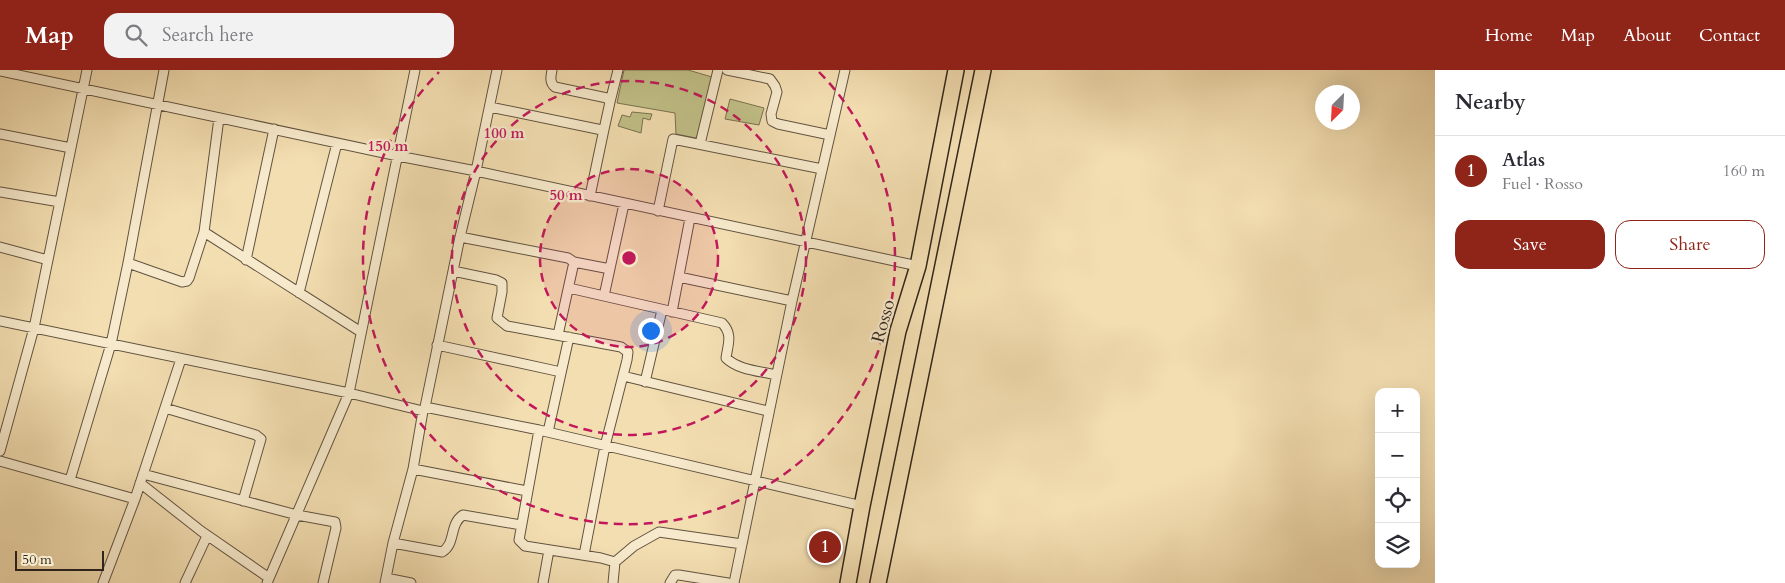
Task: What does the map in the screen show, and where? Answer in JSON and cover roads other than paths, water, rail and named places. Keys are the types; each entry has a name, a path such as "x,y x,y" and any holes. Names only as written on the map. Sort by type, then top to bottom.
{"highway":[{"name":"Rosso","path":"848,583 898,331 918,266 956,70"},
{"path":"878,583 982,70"}],"street":[{"path":"0,451 34,328 87,70"},
{"path":"70,480 111,344 164,70"},
{"path":"141,478 207,536 268,580 349,393 416,70"},
{"path":"411,583 386,581 393,543 413,469 460,237 497,70"},
{"path":"552,70 550,79 554,86 607,98 610,102"},
{"path":"590,196 618,70"},
{"path":"700,144 718,70"},
{"path":"727,70 770,79 777,92 771,114 772,121 778,124 830,135"},
{"path":"734,583 792,301 846,70"},
{"path":"0,71 918,266"},
{"path":"490,107 602,130 603,134"},
{"path":"128,263 182,282 187,282 204,232 219,118"},
{"path":"246,260 274,129"},
{"path":"0,134 71,148"},
{"path":"658,211 673,139 822,170"},
{"path":"299,293 336,143"},
{"path":"0,192 60,202"},
{"path":"604,296 624,204"},
{"path":"672,312 690,218"},
{"path":"204,232 362,332"},
{"path":"460,237 568,258 574,262 610,269"},
{"path":"0,247 48,260"},
{"path":"558,335 574,262"},
{"path":"453,271 502,283 497,318 507,326 621,347 628,352 605,446 584,555"},
{"path":"679,277 792,301"},
{"path":"569,288 722,323 728,329 726,358 731,363 776,375"},
{"path":"646,382 662,310"},
{"path":"0,321 424,409 544,431 862,506"},
{"path":"569,337 527,492 519,540 525,546 615,562"},
{"path":"438,345 561,372"},
{"path":"103,583 135,499 181,359"},
{"path":"623,376 768,411"},
{"path":"165,408 256,435 261,439 243,501"},
{"path":"0,461 135,499"},
{"path":"413,469 527,492"},
{"path":"141,478 297,515 335,522 336,525 323,583"},
{"path":"393,543 442,552 450,544 455,524 458,518 463,515 521,524"},
{"path":"613,583 615,562 634,546 659,532 742,544"},
{"path":"185,583 207,536"},
{"path":"542,583 549,550"},
{"path":"670,583 675,575 679,575 728,583"}],"place":[{"name":"Atlas","path":"825,547"}]}
